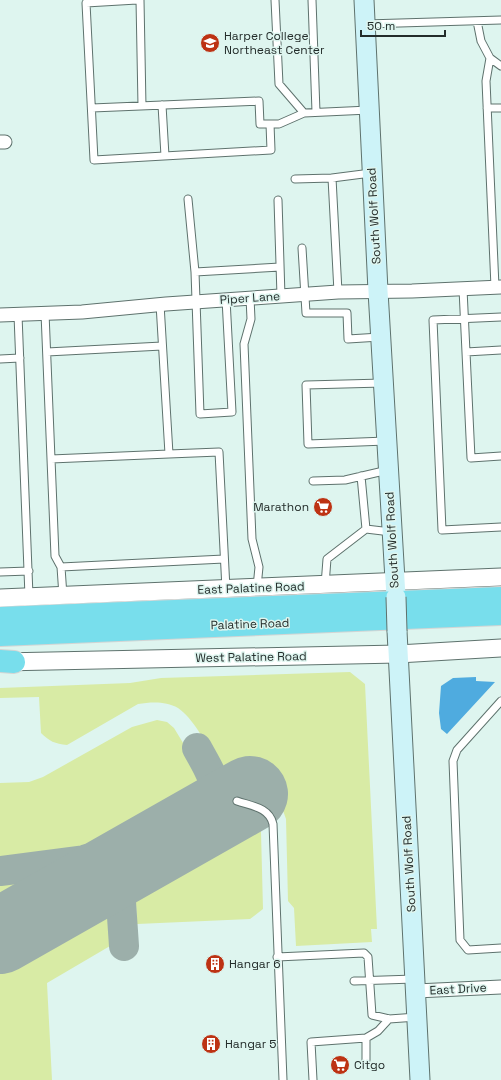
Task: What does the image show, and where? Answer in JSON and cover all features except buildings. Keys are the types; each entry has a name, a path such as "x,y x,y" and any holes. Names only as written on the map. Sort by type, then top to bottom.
{"highway":[{"name":"Palatine Road","path":"0,618 501,598"},
{"name":"Palatine Road","path":"0,635 501,614"}],"main road":[{"name":"South Wolf Road","path":"364,0 380,337 396,590 420,1080"}],"street":[{"name":"Piper Lane","path":"0,316 82,312 160,304 338,292 498,287"},
{"name":"East Palatine Road","path":"0,598 325,585 396,590 501,577"},
{"name":"West Palatine Road","path":"5,662 398,654 501,648"},
{"name":"East Drive","path":"415,985 501,987"}],"lane":[{"path":"137,0 86,3 94,160 271,150 270,124"},
{"path":"140,0 142,106"},
{"path":"275,0 279,84 304,113"},
{"path":"312,0 316,112"},
{"path":"365,24 501,20"},
{"path":"477,21 481,41 490,58 501,66"},
{"path":"490,58 486,81 498,287"},
{"path":"92,108 259,101 260,124 279,124 304,113 369,110"},
{"path":"162,105 165,156"},
{"path":"487,108 501,108"},
{"path":"295,179 332,178 372,173"},
{"path":"332,178 338,292"},
{"path":"188,198 195,272 200,414 232,412 226,300"},
{"path":"278,200 281,296"},
{"path":"302,248 306,313 347,313 348,339 380,337"},
{"path":"195,272 280,267"},
{"path":"463,289 471,458 501,456"},
{"path":"250,298 251,319 244,344 252,539 259,567 257,588"},
{"path":"160,304 168,454"},
{"path":"45,313 56,556 61,567 63,596"},
{"path":"18,315 30,597"},
{"path":"501,317 433,320 442,530 501,527"},
{"path":"47,352 162,346"},
{"path":"466,352 501,350"},
{"path":"0,359 20,358"},
{"path":"383,383 306,385 308,444 387,441"},
{"path":"51,459 219,452 226,589"},
{"path":"313,481 345,480 388,470"},
{"path":"361,476 366,529"},
{"path":"325,585 327,559 366,529 392,532"},
{"path":"61,567 224,559"},
{"path":"0,572 29,571"},
{"path":"501,701 498,709 458,750 453,761 460,940 468,950 501,948"},
{"path":"236,801 264,810 269,814 273,824 283,1080"},
{"path":"277,957 364,953 368,957 372,1015 389,1020 417,1017"},
{"path":"354,981 370,980 415,985"},
{"path":"313,1080 311,1042 366,1038 378,1031 389,1020"},
{"path":"366,1038 366,1060"}],"green space":[{"path":"350,672 365,684 377,929 371,929 372,942 296,946 294,908 288,901 286,819 281,807 276,800 269,796 263,794 248,794 231,788 200,733 193,723 178,708 163,703 138,704 67,745 52,742 41,733 39,697 0,698 0,688 130,683 161,678"},
{"path":"157,720 167,722 174,728 200,771 202,781 201,794 192,809 181,819 131,847 0,867 0,783 29,782 43,777 132,727"},
{"path":"243,817 254,823 261,832 263,909 250,919 137,924 135,885 140,874 144,870 231,818"},
{"path":"76,865 94,869 0,923 0,876"},
{"path":"95,900 106,908 109,914 111,926 110,946 47,983 52,1080 0,1080 0,950 87,901"}],"water":[{"path":"476,677 476,681 495,682 447,734 441,729 439,713 441,686 453,678"}],"taxiway":[{"path":"197,748 212,777 214,785 212,801 208,811 200,822"},
{"path":"0,871 148,852"},
{"path":"87,859 101,865 118,894 121,902 124,946"}],"runway":[{"path":"0,936 250,794"}],"place":[{"name":"Harper College Northeast Center","path":"210,43"},
{"name":"Marathon","path":"323,507"},
{"name":"Hangar 6","path":"215,964"},
{"name":"Hangar 5","path":"211,1044"},
{"name":"Citgo","path":"340,1065"}]}
